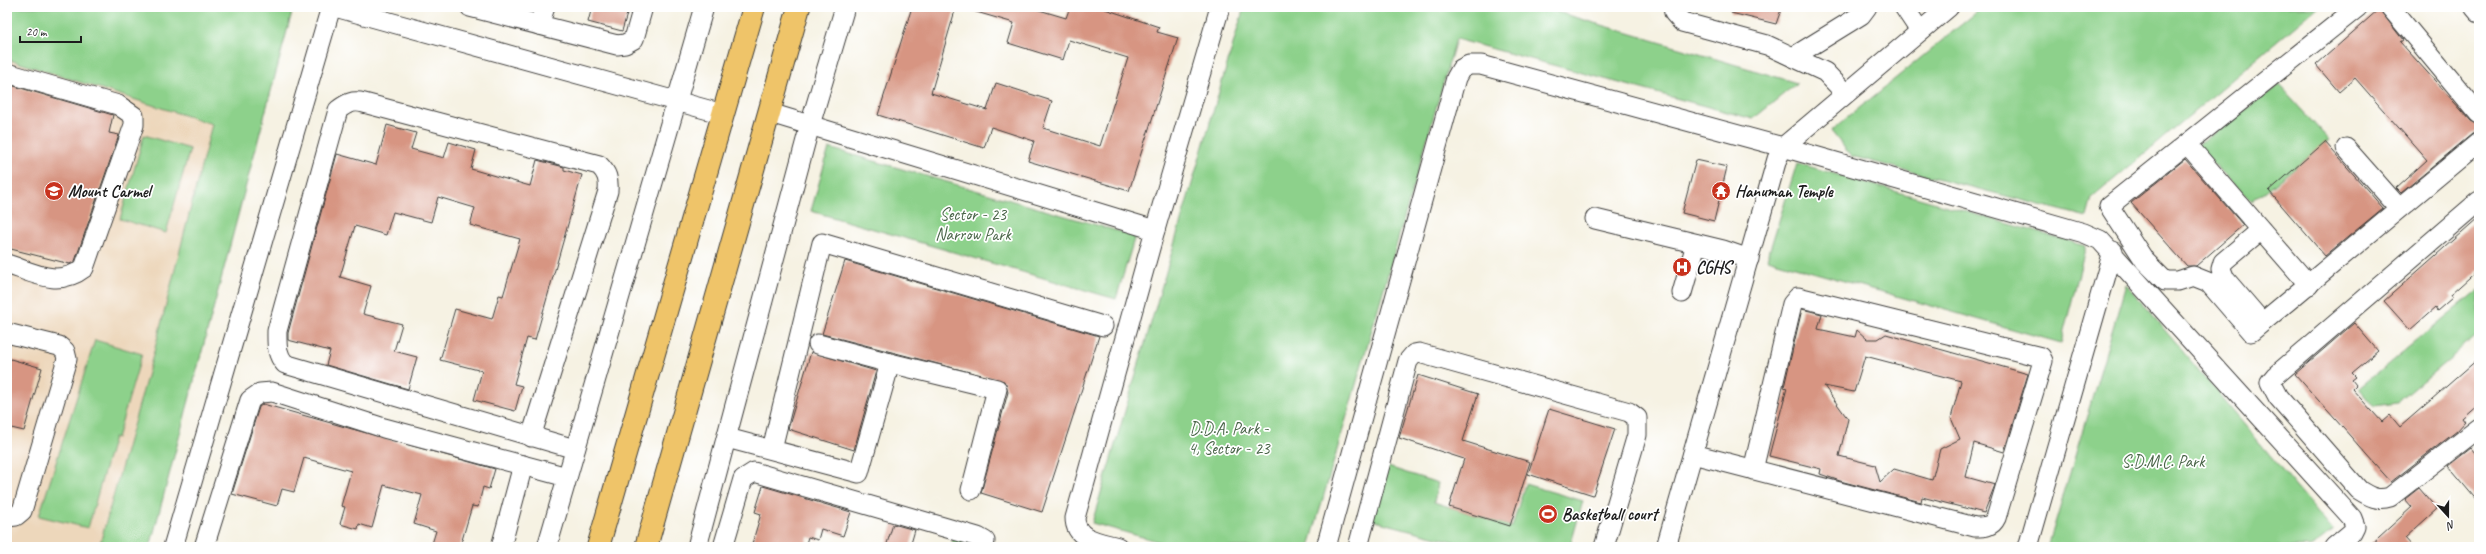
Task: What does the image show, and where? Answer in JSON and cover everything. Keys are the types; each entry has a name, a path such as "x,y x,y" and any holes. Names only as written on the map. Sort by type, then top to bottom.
{"main road":[{"path":"598,547 754,7"},
{"path":"646,547 799,7"}],"street":[{"path":"173,547 331,7"},
{"path":"336,7 723,114"},
{"path":"470,7 617,45 625,44 634,39 642,7"},
{"path":"539,25 545,7"},
{"path":"547,547 704,7"},
{"path":"696,547 727,438 810,125 845,7"},
{"path":"1118,547 1086,537 1079,533 1075,526 1075,518 1155,230 1220,7"},
{"path":"1673,7 1674,13 1682,22 1767,45 1825,72 1845,93"},
{"path":"1794,57 1861,15 1867,7"},
{"path":"1904,7 1920,31"},
{"path":"1666,547 1777,159 1783,146 1949,7"},
{"path":"2358,7 2109,206 2145,261 2165,281 2178,281 2194,276 2208,282 2251,332 2479,142"},
{"path":"2390,7 2479,114"},
{"path":"2474,7 2479,13"},
{"path":"1326,547 1461,69 1469,65 1481,65 1783,146 2084,233 2100,240 2113,251 2352,518 2355,526 2352,532 2334,547"},
{"path":"7,73 118,105 134,116 134,125 84,268 66,279 53,279 7,264"},
{"path":"531,437 608,191 609,180 606,172 599,165 356,101 347,103 338,110 280,321 277,351 280,358 285,364 531,437 575,449"},
{"path":"770,113 1155,230"},
{"path":"2187,144 2309,285"},
{"path":"2346,148 2399,208"},
{"path":"2479,201 2275,376 2270,382 2278,397 2360,490 2369,497 2380,500 2390,498 2479,428"},
{"path":"1595,219 1749,259"},
{"path":"2261,230 2223,262 2221,269 2225,279 2262,322"},
{"path":"772,449 822,243 1103,326"},
{"path":"1682,293 1696,244"},
{"path":"2028,547 2113,251"},
{"path":"1693,454 1753,470 1984,528 1994,523 1996,518 2043,361 2041,357 1798,297 1792,304 1753,470"},
{"path":"7,333 59,346 65,351 67,360 22,511 16,516 7,517"},
{"path":"818,344 997,389 971,490"},
{"path":"1358,547 1408,361 1414,354 1419,353 1629,412 1637,418 1637,435 1604,547"},
{"path":"727,438 859,473 890,363"},
{"path":"204,547 250,400 260,393 272,392 384,428 568,477"},
{"path":"500,547 523,465"},
{"path":"723,547 743,479 754,472 978,537 985,541 983,547"}],"shaded area":[{"path":"7,59 212,124 154,353 99,547 7,547"}],"green space":[{"path":"7,7 273,7 292,12 150,547 99,547 155,348 212,124 7,59"},
{"name":"D.D.A. Park - 4, Sector - 23","path":"1244,7 1541,7 1797,83 1753,119 1456,39 1309,547 1178,547 1092,523"},
{"path":"1983,7 2318,7 2092,198 2087,217 1851,156 1831,131"},
{"path":"2279,85 2329,140 2252,202 2196,146"},
{"path":"144,135 190,149 166,233 120,219"},
{"name":"Sector - 23 Narrow Park","path":"829,148 1135,236 1116,299 811,211"},
{"path":"1797,163 2086,246 2061,343 1767,259"},
{"name":"S.D.M.C. Park","path":"2126,284 2333,530 2311,547 2048,547"},
{"path":"2479,289 2479,334 2397,403 2374,406 2359,388"},
{"path":"95,340 142,354 117,438 114,437 88,528 39,516"},
{"path":"1385,466 1438,483 1434,502 1512,527 1525,484 1583,501 1570,547 1454,547 1456,542 1368,519"},
{"path":"954,536 989,547 951,547"}],"building":[{"path":"592,7 629,7 622,31 588,22"},
{"path":"912,7 956,7 931,93 987,110 996,83 1052,101 1043,128 1100,146 1128,58 1069,40 1063,60 1008,43 1014,23 973,11 974,7 1029,7 1066,18 1070,7 1099,7 1159,27 1157,32 1178,38 1129,191 1028,161 1034,141 991,127 984,148 878,115"},
{"path":"1731,7 1782,7 1776,24 1731,13"},
{"path":"2379,9 2403,40 2400,42 2471,121 2479,125 2479,131 2472,134 2401,193 2396,188 2427,160 2355,78 2339,92 2316,65"},
{"path":"7,84 113,115 109,133 119,135 75,261 70,264 7,248"},
{"path":"387,125 416,133 411,149 444,158 449,142 476,150 471,169 530,186 537,160 564,167 564,170 582,175 535,340 527,338 514,384 522,386 515,411 474,400 482,371 440,360 455,309 492,319 499,295 503,296 520,239 470,225 475,208 438,197 431,222 393,212 386,235 355,226 340,277 371,286 363,314 402,324 394,351 417,357 408,389 326,365 330,351 288,340 288,333 337,154 376,165"},
{"path":"2325,142 2383,208 2325,256 2269,191"},
{"path":"2185,159 2243,225 2196,266 2187,266 2131,203"},
{"path":"1696,160 1727,167 1714,221 1682,213"},
{"path":"2479,217 2479,269 2450,295 2452,298 2437,311 2435,308 2410,330 2384,301"},
{"path":"845,261 1099,336 1042,512 981,493 1008,392 1004,381 822,334"},
{"path":"1802,309 1822,314 1818,329 1855,337 1857,330 1867,339 1878,339 1886,334 2028,374 2004,452 1974,443 1966,477 1995,485 1984,513 1922,497 1921,502 1840,481 1820,474 1821,469 1769,456 1787,388 1784,387","holes":["1865,356 1961,381 1951,418 1960,439 1940,449 1932,480 1894,469 1880,482 1875,465 1839,456 1848,419 1824,386 1854,392"]},
{"path":"2354,323 2378,351 2352,373 2356,377 2352,380 2356,385 2352,389 2382,422 2390,415 2400,427 2479,358 2479,403 2462,418 2465,422 2457,431 2391,482 2295,374"},
{"path":"811,352 876,371 854,450 788,429"},
{"path":"7,358 42,368 24,431 7,427"},
{"path":"1418,375 1478,394 1463,441 1530,462 1510,526 1449,507 1464,459 1399,438"},
{"path":"263,404 495,469 489,489 483,487 478,507 472,506 460,547 431,547 436,531 414,524 422,495 384,485 372,528 359,524 358,529 340,524 345,507 341,506 351,471 304,458 294,492 282,489 277,506 232,494 259,407"},
{"path":"1549,409 1615,429 1593,495 1528,474"},
{"path":"2471,448 2479,458 2479,503 2448,466"},
{"path":"763,486 851,512 843,536 821,529 818,540 808,537 805,547 751,547 761,514 755,512"},
{"path":"2419,488 2437,509 2405,538 2413,547 2368,547 2412,507 2405,499"},
{"path":"893,524 915,530 910,547 886,547"}],"place":[{"name":"Mount Carmel","path":"54,191"},
{"name":"Hanuman Temple","path":"1721,191"},
{"name":"CGHS","path":"1682,267"},
{"name":"Basketball court","path":"1548,514"}]}
